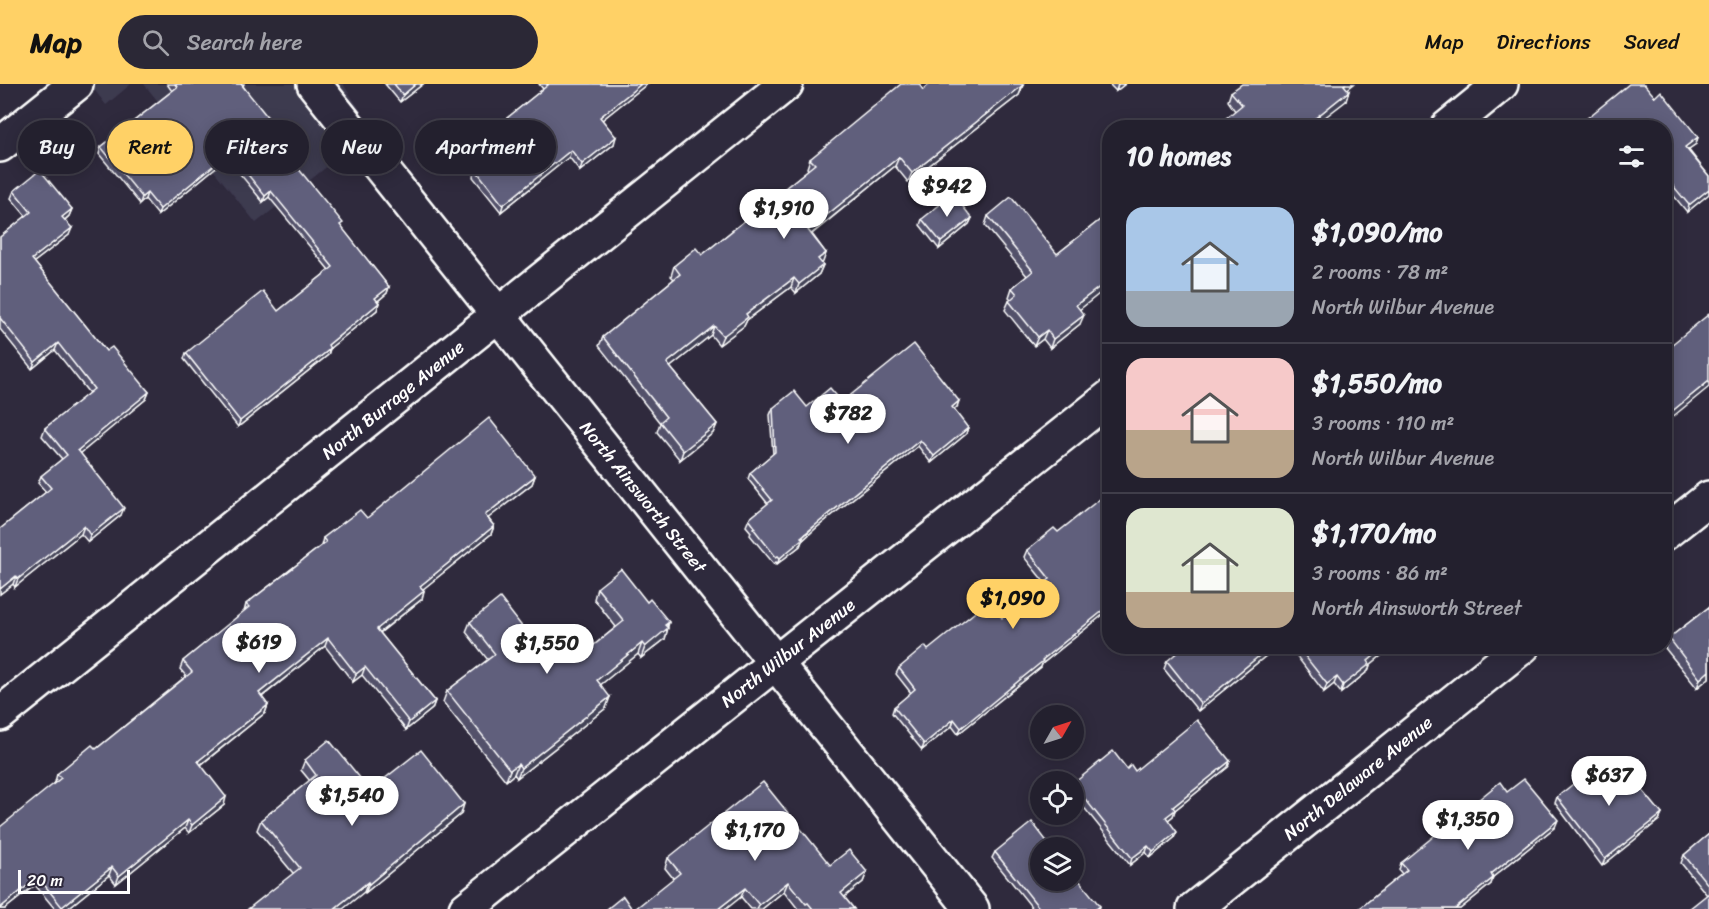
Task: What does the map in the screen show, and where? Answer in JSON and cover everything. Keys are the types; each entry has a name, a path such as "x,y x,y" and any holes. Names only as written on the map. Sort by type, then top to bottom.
{"street":[{"path":"0,145 76,84"},
{"name":"North Ainsworth Street","path":"314,84 972,909"},
{"name":"North Burrage Avenue","path":"0,714 786,84"},
{"path":"1457,120 1501,84"},
{"name":"North Wilbur Avenue","path":"466,909 1102,403"},
{"path":"1672,527 1709,498"},
{"name":"North Delaware Avenue","path":"1194,909 1513,654"}],"shaded area":[{"path":"90,84 131,84 106,105"},
{"path":"144,84 343,84 366,120 321,120 321,171 256,223 217,174 309,174 309,120 205,120 205,160 193,145 193,120 173,120"}],"building":[{"path":"175,84 241,84 270,120 205,120 205,172 160,209 147,193 142,197 123,174 193,174 193,120 135,120 177,87"},
{"path":"394,84 416,84 403,95"},
{"path":"641,84 600,117 616,137 582,164 571,150 556,162 556,120 505,120 548,85"},
{"path":"901,84 919,84 923,90 930,84 1023,85 912,173 899,157 808,230 826,253 818,259 823,265 799,284 794,278 746,314 748,317 723,336 714,326 667,363 717,424 683,451 660,422 666,417 603,337 680,274 674,266 696,248 702,255 815,164 810,159"},
{"path":"1242,84 1345,84 1349,91 1313,120 1224,120 1242,105 1231,92"},
{"path":"1629,84 1644,84 1655,97 1661,91 1698,137 1685,147 1709,176 1709,189 1689,205 1672,184 1672,120 1585,120"},
{"path":"107,142 107,154 101,147"},
{"path":"35,174 43,174 72,209 62,217 72,228 32,259 106,351 112,347 149,392 78,450 124,508 90,535 84,526 18,579 16,576 0,589 0,529 51,488 41,476 67,455 45,428 94,389 58,343 35,362 0,318 0,237 31,212 14,191"},
{"path":"248,174 303,174 343,223 340,225 389,287 375,298 379,303 328,345 330,349 240,421 186,353 263,291 278,311 333,267 271,191 265,196"},
{"path":"479,174 541,174 503,205"},
{"path":"953,194 972,218 941,242 922,219"},
{"path":"1011,197 1057,254 1102,218 1102,285 1076,305 1084,315 1053,339 1047,330 1038,337 1009,301 1017,294 1012,288 1033,271 988,216"},
{"path":"1709,314 1709,381 1672,411 1672,344"},
{"path":"914,344 959,401 952,407 968,428 934,456 920,440 801,537 803,539 780,558 776,557 753,528 755,527 749,519 772,500 750,473 775,452 773,408 794,391 807,407 830,388 842,402"},
{"path":"489,418 535,476 485,515 494,526 420,586 424,591 377,629 435,701 409,722 365,667 356,674 328,638 259,693 268,705 198,761 226,797 192,825 188,820 119,876 112,867 62,907 38,877 0,908 0,827 61,778 57,774 92,745 96,749 192,672 183,661 249,607 246,604 326,542 323,538 360,510 367,518"},
{"path":"1101,498 1102,611 961,728 954,719 924,744 894,707 915,689 899,668 925,646 928,650 989,601 1002,618 1050,579 1027,550 1054,528 1058,532"},
{"path":"621,569 647,602 650,599 669,622 665,625 668,628 645,647 642,643 597,680 610,697 521,768 518,764 510,770 447,691 495,654 470,622 500,598 550,663 570,647 578,658 624,621 597,588"},
{"path":"1709,607 1709,671 1700,679 1672,642 1672,636"},
{"path":"1175,654 1261,654 1201,704 1167,661"},
{"path":"1303,654 1376,654 1368,661 1370,664 1343,685 1337,677 1327,684"},
{"path":"1197,720 1230,761 1173,807 1175,810 1166,817 1177,832 1153,852 1148,846 1132,858 1084,798 1084,775 1113,751 1127,769 1131,765 1135,771"},
{"path":"329,740 370,790 421,750 464,804 369,884 368,882 334,909 248,909 300,868 261,820 316,775 305,760"},
{"path":"1616,758 1662,814 1605,859 1557,797 1598,764 1603,769"},
{"path":"1524,779 1558,820 1491,874 1493,878 1455,909 1359,909 1407,870 1401,863 1500,782 1507,792"},
{"path":"763,782 830,865 849,850 867,872 841,893 854,909 813,909 788,882 759,905 745,888 718,909 635,909 680,873 668,858"},
{"path":"1030,824 1034,825 1044,837 1030,837 1030,891 1084,891 1084,886 1100,906 1096,909 1040,909 995,852"},
{"path":"1709,834 1709,886 1684,855"},
{"path":"1709,893 1709,909 1689,909"},
{"path":"623,896 632,909 607,909"}]}
